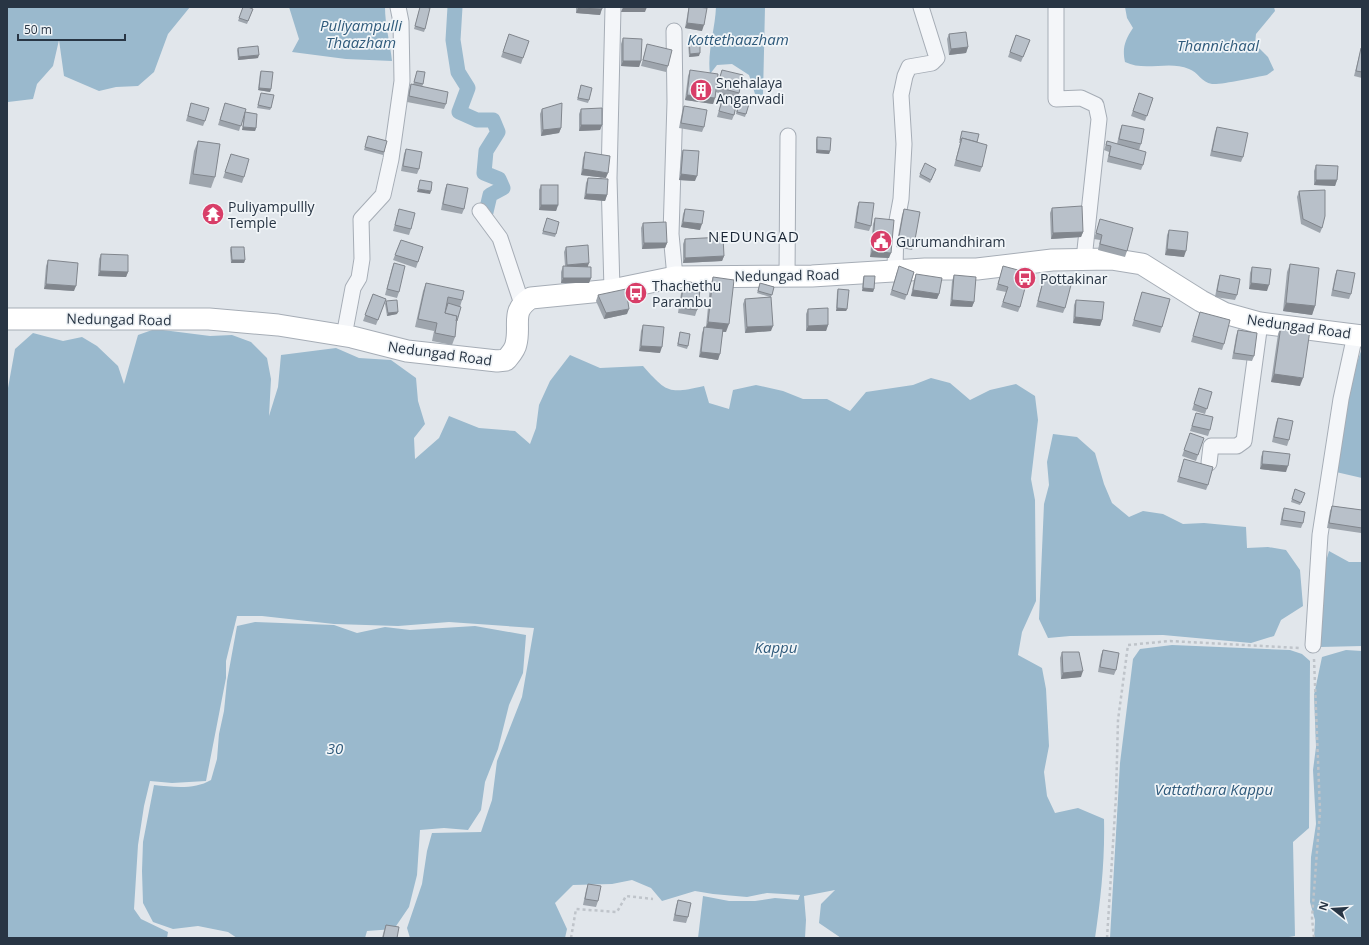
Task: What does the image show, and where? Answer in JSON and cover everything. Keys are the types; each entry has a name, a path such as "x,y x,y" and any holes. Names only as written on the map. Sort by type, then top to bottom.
{"main road":[{"name":"Nedungad Road","path":"7,319 209,319 278,325 344,336 407,351 497,361 506,360 516,344 518,313 522,304 531,298 612,290 675,277 787,276 895,270 977,269 1052,260 1111,259 1142,264 1224,313 1260,324 1358,335"}],"street":[{"path":"344,336 353,288 358,278 362,260 361,219 383,195 391,159 402,81 401,22 398,7"},
{"path":"612,7 609,178 612,290"},
{"path":"895,270 896,226 901,199 904,144 901,95 905,76 909,67 932,63 937,58 921,7"},
{"path":"1056,7 1056,99 1081,98 1096,105 1099,119 1084,259"},
{"path":"674,31 675,102 671,234 675,277"},
{"path":"787,276 788,136"},
{"path":"480,211 500,238 522,304"},
{"path":"1209,463 1211,446 1237,446 1244,441 1260,324"},
{"path":"1313,645 1320,535 1341,399 1358,335"}],"path":[{"path":"1107,938 1116,796 1118,720 1128,645 1170,641 1303,648 1313,645 1320,811 1312,918 1314,938"},
{"path":"571,938 576,909 617,912 626,896 653,899"}],"water":[{"path":"7,7 190,7 168,34 154,72 138,86 116,87 99,91 64,76 59,40 53,66 37,84 33,99 8,102"},
{"name":"Puliyampulli Thaazham","path":"289,7 385,7 392,61 346,59 292,52 299,39"},
{"name":"Kottethaazham","path":"716,7 765,7 763,95 755,94 749,75 732,64 717,65 710,74 710,49"},
{"name":"Thannichaal","path":"1125,7 1274,7 1275,11 1256,34 1255,44 1268,57 1274,70 1267,75 1212,84 1205,81 1192,70 1181,67 1141,66 1125,62 1125,44 1133,28 1127,18"},
{"name":"Kappu","path":"155,329 210,336 232,335 251,342 267,358 271,379 269,416 278,387 281,355 336,348 359,358 391,360 416,378 418,401 425,424 414,438 415,459 439,438 449,416 479,428 515,431 530,444 536,428 539,405 550,381 570,355 600,368 643,366 658,382 669,389 683,390 704,386 709,403 729,409 733,390 756,385 783,391 803,399 827,399 850,411 866,392 913,385 931,378 950,383 970,400 990,390 1016,384 1035,396 1038,420 1031,479 1035,500 1036,601 1022,632 1018,655 1042,668 1046,689 1049,746 1044,772 1047,796 1055,813 1078,808 1104,819 1102,878 1095,938 841,938 819,923 821,904 835,890 804,896 806,920 805,938 698,938 703,896 729,901 755,901 775,898 798,900 800,895 767,893 747,897 695,891 662,901 651,888 632,880 612,884 573,885 555,903 567,929 565,938 410,938 407,928 422,884 427,851 432,833 481,832 492,800 497,761 522,697 534,628 449,622 398,626 334,624 262,616 237,616 226,661 226,678 206,781 172,783 150,781 144,806 138,845 134,909 141,919 168,932 167,938 7,938 7,379 8,388 15,349 33,333 63,341 82,337 97,346 118,366 124,384 138,335"},
{"path":"1362,348 1362,478 1336,472 1351,380"},
{"path":"1053,434 1077,437 1095,453 1104,484 1112,503 1129,517 1143,511 1163,514 1183,524 1204,523 1246,527 1247,548 1268,547 1286,550 1300,570 1303,606 1281,620 1274,636 1251,643 1163,635 1070,636 1048,638 1039,619 1044,504 1049,485 1047,462"},
{"path":"1329,551 1349,562 1362,562 1362,646 1320,647 1322,575"},
{"name":"30","path":"255,622 334,625 357,633 385,627 410,630 475,626 526,635 523,673 509,705 498,749 485,782 481,810 468,830 444,828 420,830 417,875 409,907 394,929 367,931 365,938 237,938 228,932 198,926 173,929 153,922 143,903 143,842 154,785 191,787 211,780 217,759 219,734 237,626"},
{"name":"Vattathara Kappu","path":"1172,645 1290,650 1302,654 1310,661 1309,828 1293,842 1295,936 1283,938 1110,938 1120,763 1133,659 1140,649"},
{"path":"1346,650 1362,651 1362,938 1314,938 1315,920 1310,902 1311,857 1316,824 1313,770 1316,747 1314,695 1322,657"}],"building":[{"path":"243,7 253,9 248,21 239,18"},
{"path":"420,7 430,8 425,29 415,26"},
{"path":"602,7 602,9 578,8"},
{"path":"689,7 707,8 704,25 687,23"},
{"path":"966,32 968,47 951,49 949,34"},
{"path":"509,34 529,41 523,58 503,52"},
{"path":"1016,35 1030,40 1023,57 1010,52"},
{"path":"623,38 642,39 641,61 623,61"},
{"path":"700,39 700,53 690,54 689,40"},
{"path":"647,44 672,50 668,66 643,60"},
{"path":"258,46 259,55 239,57 238,48"},
{"path":"1362,48 1362,72 1356,71"},
{"name":"Snehalaya Anganvadi","path":"690,70 718,74 715,98 687,95"},
{"path":"722,70 743,75 739,93 717,87"},
{"path":"261,71 273,72 271,89 259,88"},
{"path":"417,71 425,72 423,84 414,82"},
{"path":"411,84 448,92 446,104 409,96"},
{"path":"581,85 592,88 589,100 578,98"},
{"path":"261,93 274,95 271,108 258,105"},
{"path":"1139,93 1153,98 1147,116 1133,111"},
{"path":"724,94 738,97 734,115 719,111"},
{"path":"739,101 749,104 746,114 737,112"},
{"path":"191,103 209,108 205,121 188,116"},
{"path":"225,103 246,109 241,126 220,120"},
{"path":"562,103 561,128 543,130 542,109"},
{"path":"684,106 707,110 704,127 681,123"},
{"path":"602,108 602,125 581,125 581,109"},
{"path":"245,112 257,114 256,128 243,127"},
{"path":"1122,125 1144,129 1141,144 1119,139"},
{"path":"1217,127 1248,133 1243,157 1212,151"},
{"path":"962,131 979,134 977,142 962,138 962,140 960,140"},
{"path":"368,136 387,141 384,152 365,147"},
{"path":"817,137 831,138 830,151 817,150"},
{"path":"962,138 987,145 982,167 956,160"},
{"path":"198,141 220,144 215,177 193,174"},
{"path":"1107,141 1146,152 1143,165 1109,156 1111,146 1106,145"},
{"path":"406,149 422,152 419,169 403,166"},
{"path":"683,150 699,151 697,176 681,174"},
{"path":"585,152 610,156 608,173 583,169"},
{"path":"231,154 249,159 244,177 225,172"},
{"path":"925,163 936,169 931,180 920,174"},
{"path":"1316,165 1338,166 1337,180 1316,180"},
{"path":"588,178 608,179 607,195 586,194"},
{"path":"420,180 432,182 431,191 418,189"},
{"path":"447,184 468,188 464,209 443,204"},
{"path":"541,185 558,185 558,205 541,205"},
{"path":"1325,190 1325,216 1322,228 1303,219 1299,191"},
{"path":"859,202 874,203 871,226 856,222"},
{"path":"1082,206 1083,232 1053,233 1052,208"},
{"path":"399,209 415,213 411,229 395,225"},
{"path":"685,209 704,211 702,224 683,222"},
{"path":"904,209 920,212 914,245 898,242"},
{"path":"547,218 559,222 556,234 543,231"},
{"name":"Gurumandhiram","path":"875,218 894,220 891,253 872,251"},
{"path":"1100,219 1133,228 1127,251 1100,244 1102,235 1096,233"},
{"path":"666,222 667,243 644,243 643,223"},
{"path":"1169,230 1188,232 1186,251 1167,249"},
{"path":"723,237 724,256 685,258 685,239"},
{"path":"401,240 423,247 418,262 395,255"},
{"path":"588,245 589,263 567,265 566,247"},
{"path":"231,247 244,247 245,260 232,260"},
{"path":"101,254 128,255 128,272 100,271"},
{"path":"48,260 78,263 76,286 46,284"},
{"path":"394,263 405,266 399,292 387,289"},
{"path":"1290,264 1319,268 1315,306 1286,303"},
{"path":"563,266 591,267 591,278 563,278"},
{"path":"899,266 914,272 907,295 892,290"},
{"path":"1003,266 1029,273 1020,307 1003,302 1008,287 998,284"},
{"path":"1252,267 1271,269 1269,285 1251,283"},
{"path":"1337,270 1355,273 1351,294 1333,290"},
{"path":"916,274 942,278 939,294 913,290"},
{"path":"1045,274 1072,281 1065,308 1038,301"},
{"path":"954,275 976,277 974,302 952,300"},
{"path":"1220,275 1240,279 1237,295 1217,291"},
{"path":"864,276 875,276 874,289 863,288"},
{"path":"713,277 734,280 729,324 708,322"},
{"path":"684,281 701,284 697,310 680,308"},
{"path":"426,283 464,291 462,300 448,297 445,313 457,316 455,337 435,333 437,323 418,319"},
{"path":"760,283 774,287 772,295 758,291"},
{"path":"626,289 629,309 606,313 598,295"},
{"path":"838,289 849,290 847,309 837,308"},
{"path":"1142,292 1170,299 1162,327 1134,320"},
{"path":"373,294 386,299 378,320 365,315"},
{"path":"771,297 773,326 747,327 745,299"},
{"path":"397,300 398,312 388,313 386,301"},
{"path":"1076,300 1104,302 1102,320 1075,317"},
{"path":"448,303 461,307 457,321 457,316 445,313"},
{"path":"828,308 828,325 808,326 808,309"},
{"path":"1200,312 1230,320 1224,344 1193,336"},
{"path":"643,325 664,327 662,347 641,346"},
{"path":"1281,326 1310,330 1303,378 1274,374"},
{"path":"704,327 723,329 720,354 701,352"},
{"path":"1238,330 1257,333 1254,356 1234,353"},
{"path":"680,332 690,334 688,346 678,344"},
{"path":"1199,388 1212,392 1207,409 1194,404"},
{"path":"1196,413 1213,417 1210,430 1192,426"},
{"path":"1278,418 1293,421 1289,440 1274,437"},
{"path":"1190,433 1204,438 1198,455 1184,450"},
{"path":"1263,451 1290,454 1288,466 1262,464"},
{"path":"1184,459 1213,467 1208,485 1179,477"},
{"path":"1295,489 1305,493 1301,503 1292,499"},
{"path":"1332,506 1362,510 1362,528 1329,523"},
{"path":"1284,508 1305,512 1303,523 1282,520"},
{"path":"1103,650 1119,653 1116,670 1100,667"},
{"path":"1062,652 1079,652 1083,671 1063,673"},
{"path":"588,884 601,886 598,901 585,899"},
{"path":"678,900 691,903 688,917 675,915"},
{"path":"386,925 399,927 397,938 383,938"}],"waterway":[{"path":"455,7 453,40 458,72 468,88 459,112 477,120 493,120 498,132 486,151 484,173 499,179 503,188 490,195 486,212"}],"place":[{"name":"Snehalaya Anganvadi","path":"701,90"},
{"name":"Puliyampullly Temple","path":"213,214"},
{"name":"Gurumandhiram","path":"881,241"},
{"name":"Pottakinar","path":"1025,278"},
{"name":"Thachethu Parambu","path":"636,293"}],"district":[{"name":"NEDUNGAD","path":"754,236"}]}
